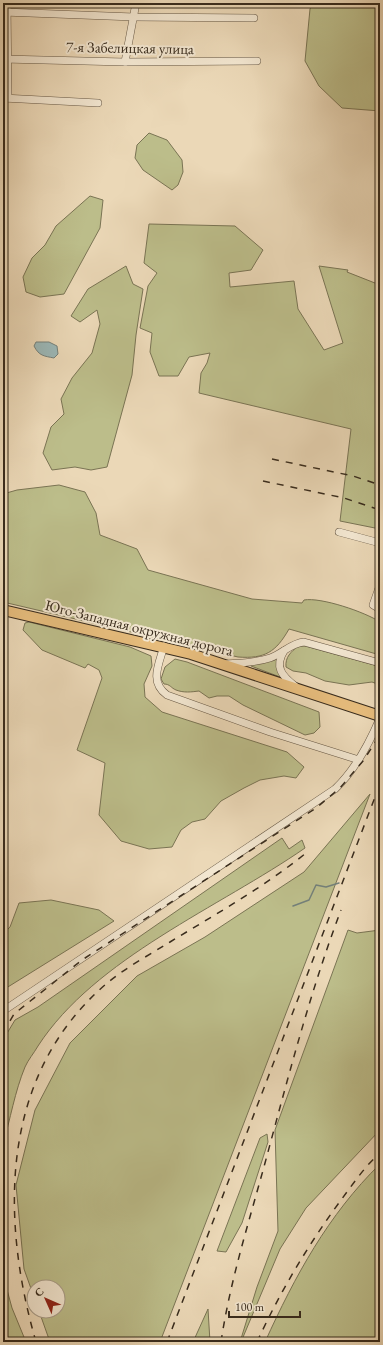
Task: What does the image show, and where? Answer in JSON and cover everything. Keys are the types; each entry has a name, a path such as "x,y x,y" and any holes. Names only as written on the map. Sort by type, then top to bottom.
{"highway":[{"name":"Юго-Западная окружная дорога","path":"3,610 164,646 223,664 380,717"}],"street":[{"path":"8,3 5,12 5,98 98,103"},
{"path":"125,62 136,3"},
{"path":"5,12 134,17 254,18"},
{"name":"7-я Забелицкая улица","path":"5,59 125,62 257,61"},
{"path":"339,532 380,543"},
{"path":"380,585 373,605 380,609"},
{"path":"223,664 256,662 284,651 296,643 308,643 380,663"},
{"path":"164,646 156,681 159,688 167,695 270,732 359,760"},
{"path":"284,651 280,660 280,669 284,677 298,689"},
{"path":"3,1011 324,797 345,780 359,760 380,717"}],"green space":[{"path":"313,3 380,3 380,111 342,108 319,86 305,61 310,9"},
{"path":"149,133 167,140 182,160 183,172 178,185 172,190 143,170 135,158 137,145"},
{"path":"90,196 103,200 100,228 64,294 40,297 26,292 23,277 32,258 45,245 56,226"},
{"path":"149,224 235,226 263,250 251,270 229,273 230,287 294,281 298,309 324,350 343,343 319,266 348,270 347,272 380,285 380,529 340,521 351,429 199,393 201,373 207,363 210,353 189,357 178,376 159,376 150,352 152,333 140,328 148,286 157,273 144,263"},
{"path":"126,266 133,284 143,289 132,375 107,467 91,470 75,467 52,470 43,453 51,427 64,414 61,399 72,378 92,353 100,324 97,310 80,322 71,316 88,289"},
{"path":"59,485 85,492 96,513 100,535 137,549 148,570 252,599 302,603 304,600 312,600 332,603 354,610 380,622 380,655 289,629 279,643 269,652 256,657 238,657 3,602 3,494 17,490"},
{"path":"29,622 130,647 151,656 152,666 144,684 145,697 162,712 287,752 304,767 296,778 284,776 260,780 221,801 205,819 192,822 181,830 172,847 149,849 121,841 99,815 105,763 77,750 102,678 99,670 88,664 85,668 42,650 23,630 25,623"},
{"path":"298,646 305,646 374,665 380,668 380,685 372,682 349,685 325,681 306,673 293,671 286,667 286,660"},
{"path":"277,658 280,677 251,666 251,665"},
{"path":"175,659 187,662 319,712 320,727 314,733 305,735 243,705 229,696 209,698 199,691 185,692 176,690 164,684 161,679 165,667"},
{"path":"370,794 160,1342 50,1342 42,1319 66,1319 66,1279 28,1279 24,1269 16,1185 35,1110 70,1043 137,976 205,937 304,872"},
{"path":"282,838 289,849 302,840 305,848 161,936 125,960 92,986 62,1015 38,1046 25,1067 15,1096 3,1145 3,1040 15,1020 38,1007"},
{"path":"51,900 99,910 114,921 3,990 3,934 10,927 19,903"},
{"path":"348,930 357,933 380,930 380,1130 306,1208 280,1249 240,1342 257,1287 278,1231 275,1130"},
{"path":"267,1134 268,1142 242,1223 226,1252 217,1251 260,1138"},
{"path":"380,1164 380,1342 265,1342 276,1317 314,1247 344,1204"},
{"path":"3,1275 12,1308 26,1342 3,1342"},
{"path":"208,1309 210,1342 193,1342"}],"water":[{"path":"36,342 49,342 57,346 58,354 54,358 42,355 34,346"}],"waterway":[{"path":"293,906 309,900 316,885 326,887 339,883"}],"railway":[{"path":"272,459 353,476 380,485"},
{"path":"263,481 344,498 380,510"},
{"path":"3,1033 14,1014 82,960 316,808 340,788 363,761 380,735"},
{"path":"167,1342 380,784"},
{"path":"36,1342 24,1294 17,1246 14,1198 18,1150 28,1104 45,1061 71,1020 113,978 257,889 306,853"},
{"path":"221,1342 229,1297 246,1229 309,1004 341,910"},
{"path":"257,1342 285,1287 317,1234 359,1175 380,1153"}]}
